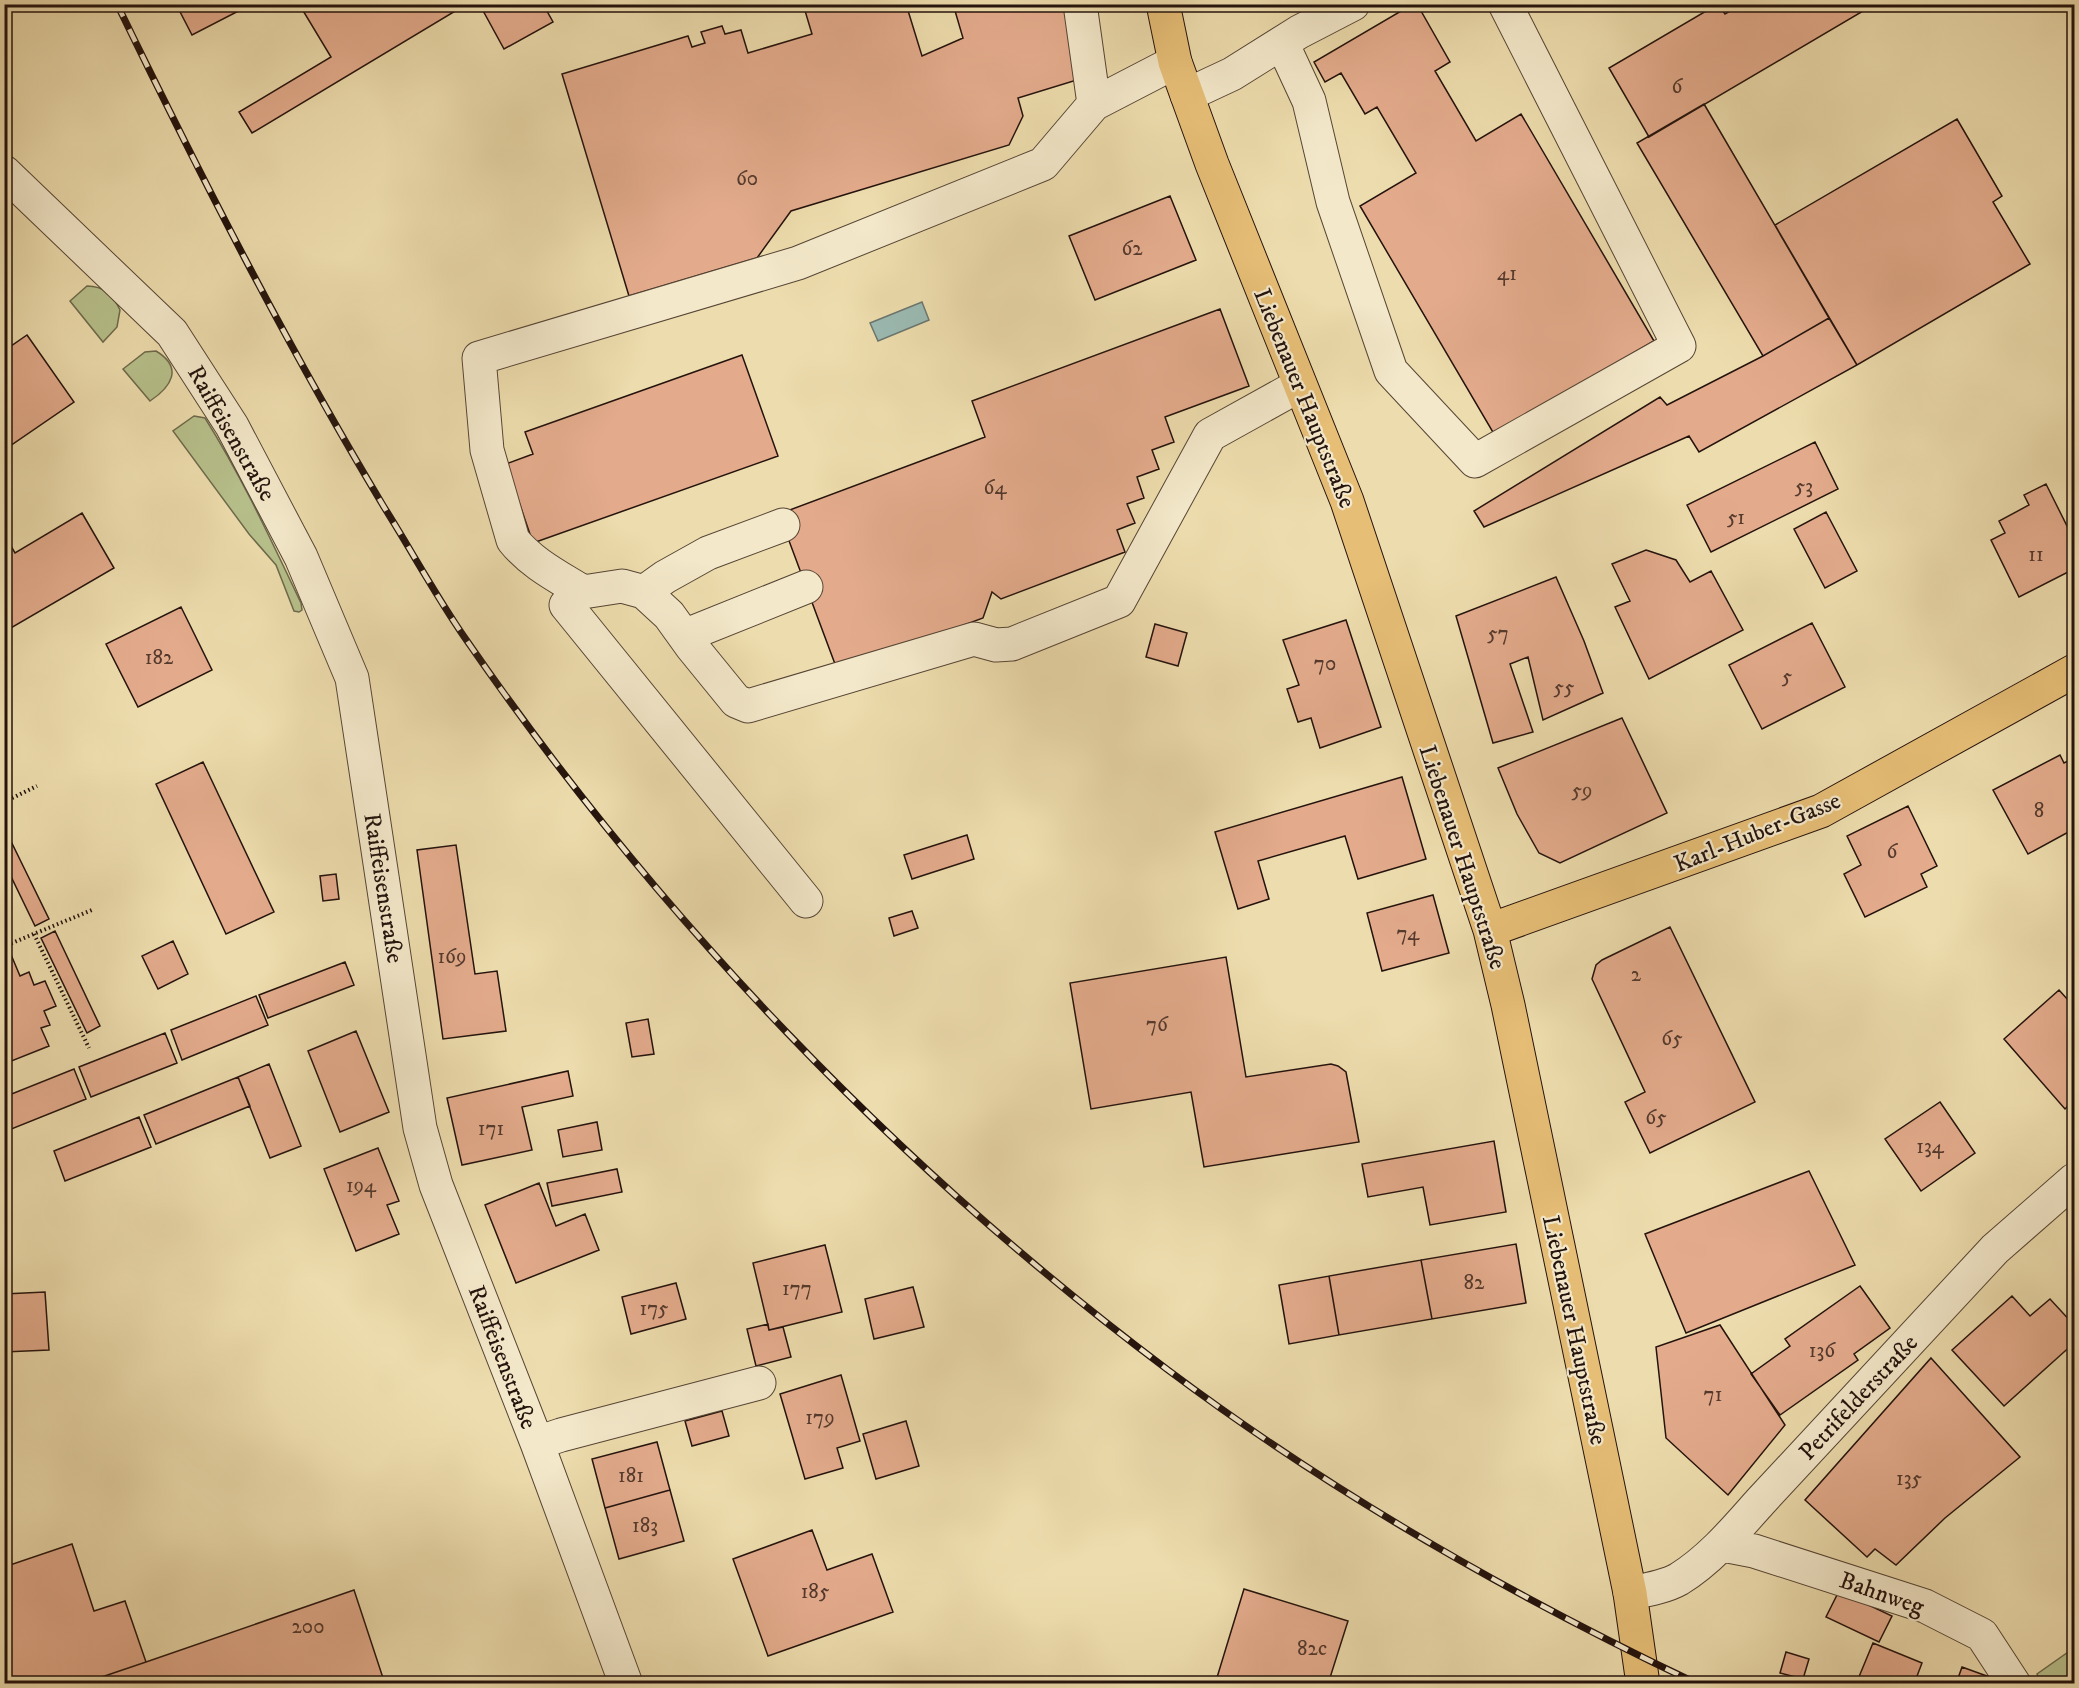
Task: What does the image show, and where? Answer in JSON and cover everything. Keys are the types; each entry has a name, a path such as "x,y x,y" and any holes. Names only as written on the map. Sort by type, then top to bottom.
{"main road":[{"name":"Liebenauer Hauptstraße","path":"1163,4 1175,62 1212,164 1347,501 1490,930 1508,1005 1630,1593 1643,1683"},
{"name":"Karl-Huber-Gasse","path":"1490,930 1821,811 2074,671"}],"street":[{"path":"1080,4 1094,104"},
{"path":"1187,95 1232,74 1353,4"},
{"path":"1282,43 1309,101 1333,202 1391,371 1475,461 1679,346 1505,4"},
{"path":"583,592 533,561 513,540 487,450 479,358 798,263 1043,164 1094,104 1175,62"},
{"name":"Raiffeisenstraße","path":"4,172 172,333 232,426 301,556 352,678 420,1128 436,1185 537,1443 626,1683"},
{"path":"806,901 566,605 583,592 622,586 644,592 669,615 736,702 748,706 974,639 996,645 1012,644 1119,601 1210,435 1300,385"},
{"path":"644,592 708,552 783,525"},
{"path":"684,636 806,587"},
{"name":"Petrifelderstraße","path":"1630,1593 1660,1587 1678,1579 1723,1545 1760,1502 1995,1249 2074,1180"},
{"path":"537,1443 759,1383"},
{"name":"Bahnweg","path":"1723,1545 1754,1551 1925,1606 1982,1635 2014,1683"}],"path":[{"path":"4,802 37,786"},
{"path":"7,945 92,910"},
{"path":"34,934 89,1048"}],"green space":[{"path":"87,286 107,292 120,310 117,327 103,342 70,301"},
{"path":"156,351 165,357 172,371 169,384 150,401 123,369 145,352"},
{"path":"194,416 205,418 244,486 301,603 302,610 299,612 294,611 276,565 249,534 173,431"},
{"path":"2074,1648 2074,1683 2041,1683 2037,1674"}],"water":[{"path":"922,302 929,320 878,341 870,323"}],"building":[{"path":"176,4 252,4 192,35"},
{"path":"299,4 467,4 252,133 239,112 331,57"},
{"path":"485,4 543,4 553,22 504,49 481,7"},
{"path":"803,4 906,4 922,56 963,38 953,4 1069,4 1080,79 1018,98 1023,116 1009,145 791,211 757,258 629,296 562,74 688,36 692,47 705,43 701,32 722,26 725,34 741,30 748,53 812,34"},
{"path":"1413,4 1417,4 1450,62 1435,71 1476,141 1521,114 1654,341 1494,434 1360,206 1416,173 1377,107 1365,114 1341,73 1325,82 1314,62"},
{"path":"1718,4 1725,14 1742,4 1875,4 1649,137 1609,68"},
{"path":"1704,104 1829,318 1763,356 1637,143"},
{"path":"1957,119 2002,196 1993,202 2030,264 1857,365 1775,225"},
{"path":"1170,196 1196,260 1095,300 1069,236"},
{"path":"1220,309 1249,386 1165,417 1174,442 1152,450 1159,469 1137,477 1144,498 1127,504 1135,523 1117,530 1125,552 1001,599 992,592 983,618 838,672 779,514 985,437 972,401"},
{"path":"1829,318 1857,365 1699,452 1689,436 1484,527 1474,511 1660,397 1667,405 1763,356"},
{"path":"27,335 74,402 4,450 4,351"},
{"path":"742,355 778,456 533,543 506,464 533,454 525,432"},
{"path":"1815,442 1838,489 1711,552 1687,505"},
{"path":"2046,484 2074,540 2074,569 2019,597 1991,540 2005,533 1999,521 2029,505 2024,495"},
{"path":"1826,512 1857,571 1825,588 1794,529"},
{"path":"82,513 114,568 4,632 4,534 15,553"},
{"path":"1646,550 1676,560 1690,582 1711,571 1743,630 1649,679 1615,607 1630,601 1612,564"},
{"path":"1556,577 1584,641 1603,693 1543,720 1528,657 1510,664 1533,732 1493,743 1456,616"},
{"path":"181,607 212,670 138,707 106,644"},
{"path":"1346,620 1381,727 1320,748 1311,718 1298,722 1287,689 1299,685 1283,640"},
{"path":"1812,623 1845,687 1762,729 1729,665"},
{"path":"1155,624 1187,633 1178,666 1146,657"},
{"path":"1622,718 1667,813 1560,863 1539,853 1517,814 1498,768"},
{"path":"2060,755 2064,763 2074,758 2074,829 2028,854 1993,790"},
{"path":"203,762 274,912 226,934 156,784"},
{"path":"1402,777 1426,859 1358,879 1345,836 1258,861 1269,899 1238,909 1215,832"},
{"path":"1908,806 1937,866 1921,874 1927,887 1865,917 1844,874 1861,865 1847,836"},
{"path":"4,827 49,919 35,926 4,862"},
{"path":"967,835 974,859 912,879 904,855"},
{"path":"456,845 475,974 497,971 506,1031 443,1039 417,850"},
{"path":"336,874 339,899 323,901 320,876"},
{"path":"1433,895 1449,953 1382,971 1367,913"},
{"path":"912,911 918,928 894,936 889,918"},
{"path":"1670,927 1755,1102 1650,1153 1625,1102 1645,1092 1592,979 1596,965 1602,960"},
{"path":"55,931 100,1026 87,1033 41,938"},
{"path":"4,938 20,976 29,972 34,985 45,981 56,1006 44,1011 50,1025 41,1028 49,1046 4,1064"},
{"path":"173,941 188,974 158,989 142,956"},
{"path":"1226,957 1246,1077 1331,1064 1338,1066 1346,1072 1359,1142 1204,1167 1191,1092 1091,1109 1070,983"},
{"path":"345,962 354,985 268,1018 259,995"},
{"path":"2059,990 2068,1000 2074,994 2074,1100 2065,1109 2004,1039"},
{"path":"256,996 268,1025 182,1060 171,1030"},
{"path":"648,1019 654,1054 632,1057 626,1023"},
{"path":"356,1031 389,1112 340,1132 308,1051"},
{"path":"165,1033 177,1063 91,1097 79,1067"},
{"path":"269,1064 301,1146 270,1158 238,1077"},
{"path":"74,1069 86,1099 4,1132 4,1097"},
{"path":"568,1071 573,1096 522,1107 532,1150 462,1165 447,1098"},
{"path":"238,1077 250,1106 156,1144 144,1115"},
{"path":"1940,1102 1975,1153 1921,1191 1885,1139"},
{"path":"139,1117 151,1147 65,1181 54,1151"},
{"path":"597,1122 602,1150 563,1157 558,1130"},
{"path":"1494,1141 1506,1212 1430,1225 1423,1187 1368,1197 1362,1164"},
{"path":"378,1148 399,1201 387,1205 399,1234 356,1251 324,1169"},
{"path":"617,1169 622,1192 552,1206 547,1183"},
{"path":"1809,1171 1855,1265 1686,1333 1645,1234"},
{"path":"539,1183 556,1226 585,1214 599,1250 516,1283 485,1205"},
{"path":"1516,1244 1526,1303 1432,1319 1421,1260"},
{"path":"825,1245 842,1312 769,1330 753,1263"},
{"path":"1421,1260 1432,1319 1339,1335 1329,1276"},
{"path":"1329,1276 1339,1335 1289,1344 1279,1285"},
{"path":"676,1283 686,1319 631,1334 622,1297"},
{"path":"1860,1286 1890,1328 1854,1354 1858,1360 1780,1415 1751,1374 1790,1346 1785,1339"},
{"path":"913,1287 924,1327 874,1339 865,1299"},
{"path":"45,1292 49,1350 4,1352 4,1294"},
{"path":"2012,1296 2030,1316 2050,1299 2074,1325 2074,1343 2004,1406 1952,1350"},
{"path":"768,1324 769,1330 783,1327 791,1357 756,1366 747,1329"},
{"path":"1720,1325 1785,1425 1728,1495 1666,1438 1656,1347"},
{"path":"1931,1358 2020,1457 1945,1518 1896,1565 1875,1549 1867,1557 1805,1500"},
{"path":"841,1375 860,1441 837,1448 843,1468 805,1479 780,1394"},
{"path":"722,1411 729,1436 692,1446 685,1421"},
{"path":"906,1421 919,1466 876,1479 863,1434"},
{"path":"657,1442 670,1490 605,1508 592,1459"},
{"path":"670,1490 684,1541 619,1559 605,1508"},
{"path":"812,1530 827,1570 872,1554 893,1612 768,1656 733,1559"},
{"path":"72,1544 94,1611 125,1601 146,1662 81,1684 4,1684 4,1567"},
{"path":"1244,1589 1348,1621 1328,1684 1215,1684"},
{"path":"354,1590 385,1684 81,1684 146,1662"},
{"path":"1839,1591 1892,1616 1879,1642 1826,1617"},
{"path":"1873,1643 1922,1663 1914,1684 1856,1684"},
{"path":"1786,1652 1809,1659 1803,1679 1780,1673"},
{"path":"1962,1667 1995,1679 1993,1684 1956,1684"}],"railway":[{"path":"117,4 278,321 348,446 454,622 539,741 618,842 701,939 787,1032 877,1123 971,1209 1068,1291 1168,1370 1230,1415 1359,1500 1492,1579 1629,1651 1698,1684"}]}
